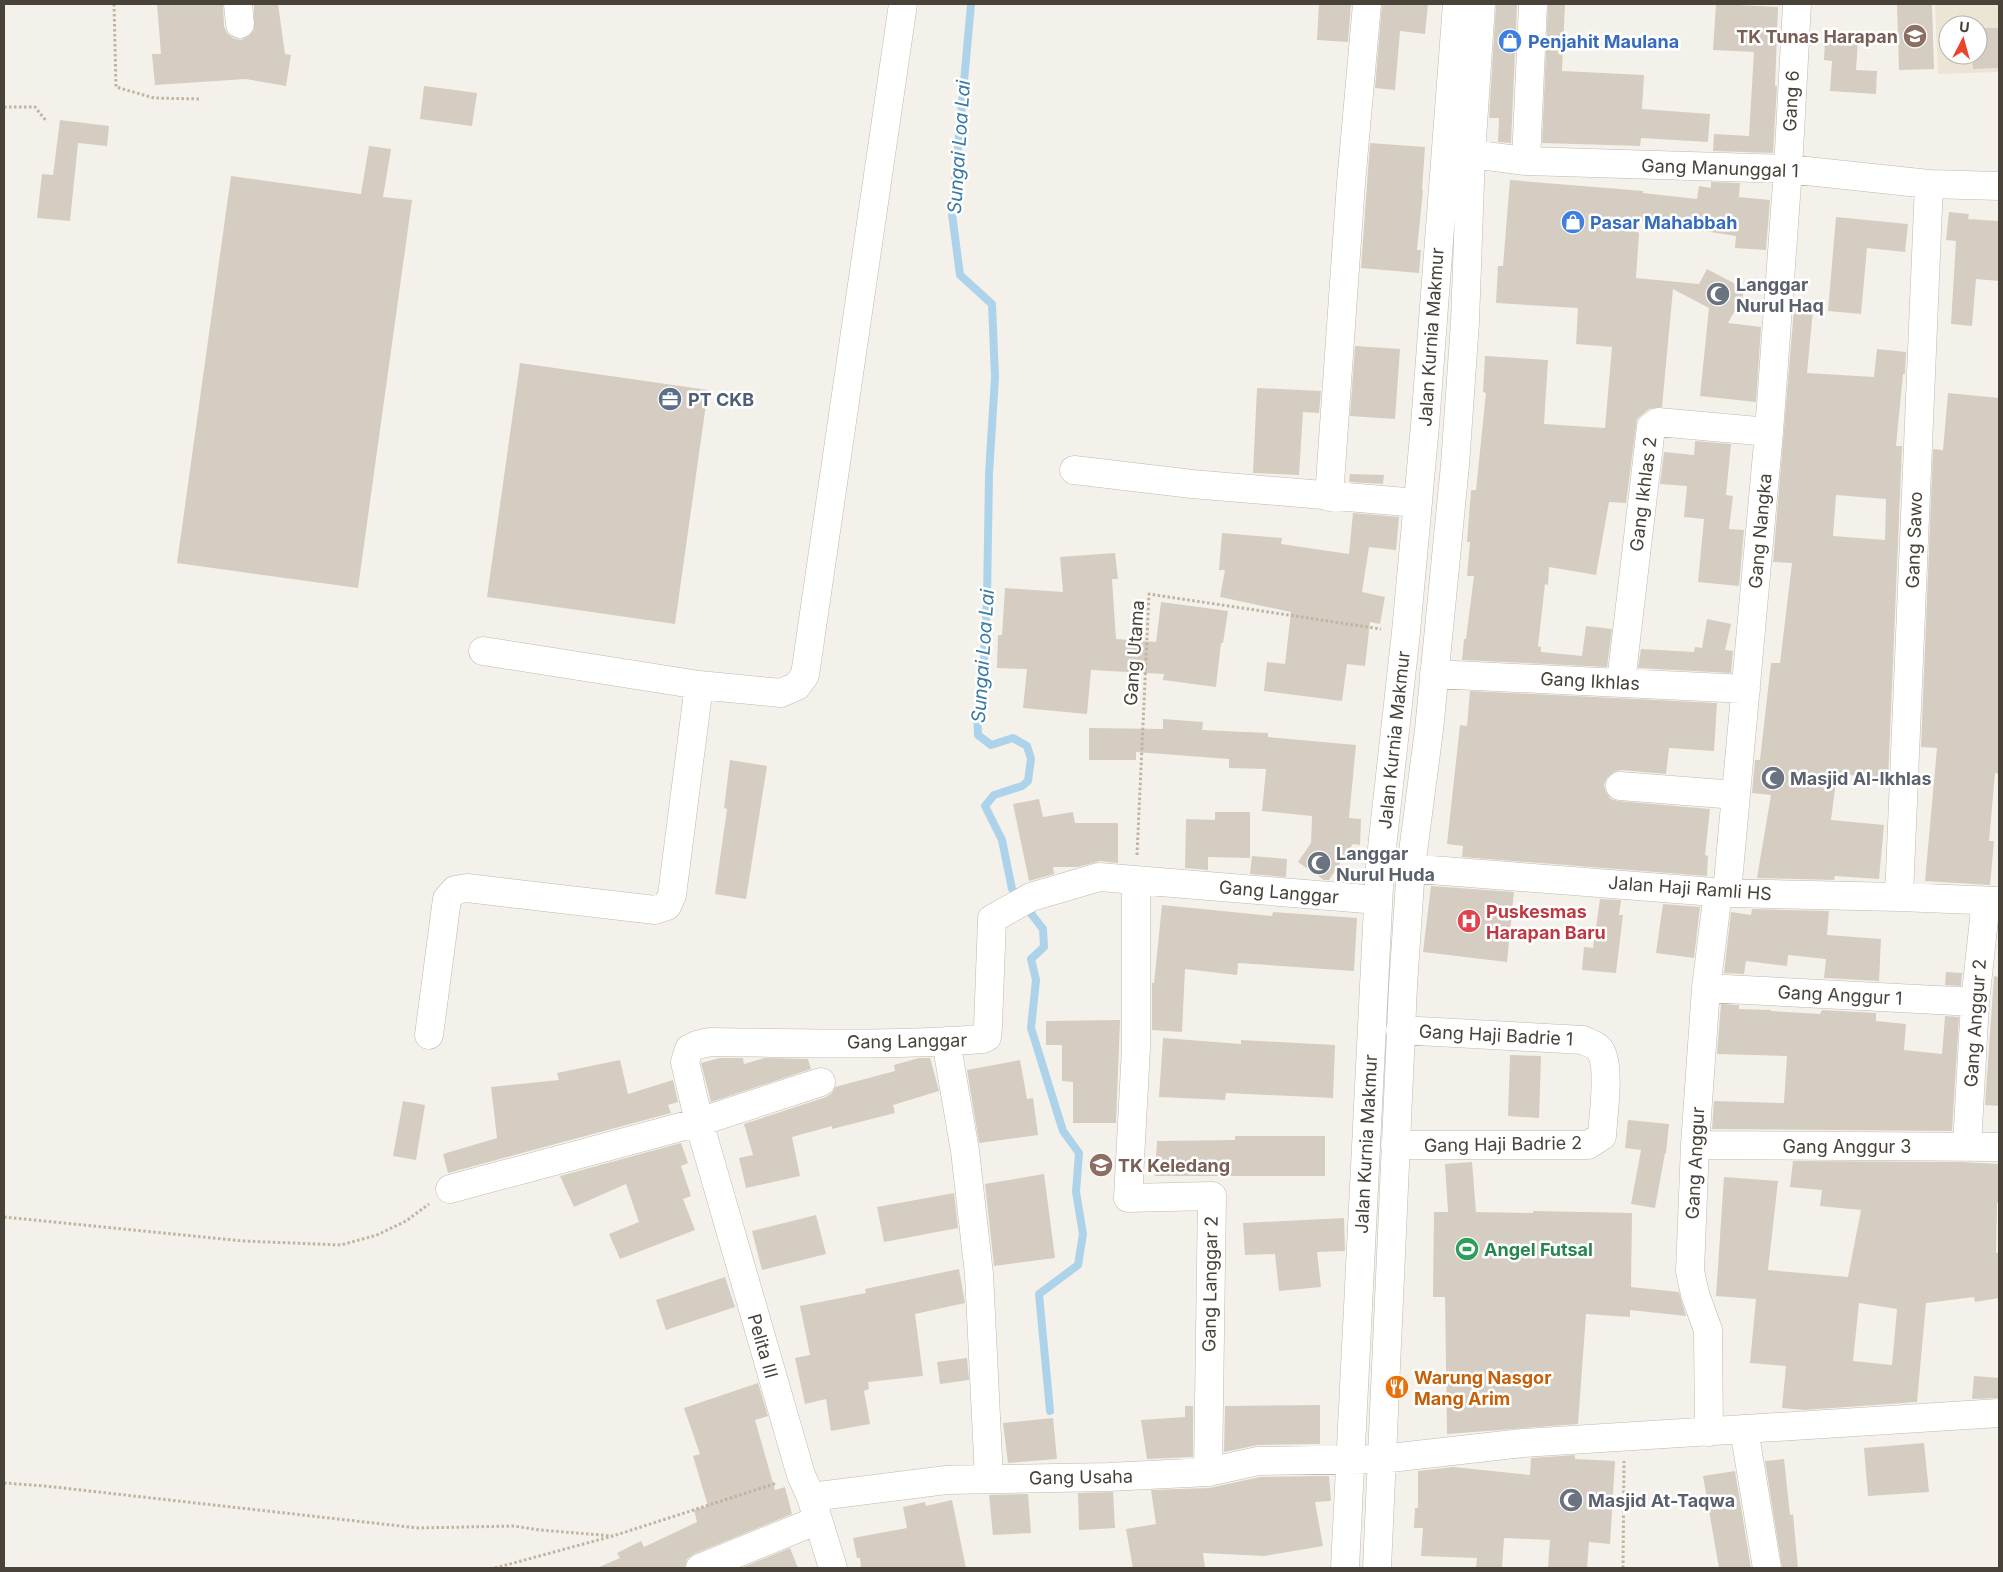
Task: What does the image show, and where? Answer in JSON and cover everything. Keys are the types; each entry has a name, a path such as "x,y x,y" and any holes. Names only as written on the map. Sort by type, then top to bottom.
{"street":[{"path":"482,651 699,685 782,693 797,686 805,675 903,4"},
{"path":"1329,497 1351,183 1367,4"},
{"name":"Jalan Kurnia Makmur","path":"1345,1568 1380,866 1418,503 1457,4"},
{"name":"Jalan Kurnia Makmur","path":"1377,1568 1400,1030 1411,867 1429,730 1456,455 1465,322 1481,4"},
{"path":"1526,161 1533,4"},
{"name":"Gang 6","path":"1788,169 1797,4"},
{"path":"1445,168 1472,154"},
{"name":"Gang Manunggal 1","path":"1472,154 1526,161 1788,169 1928,184 1999,186"},
{"name":"Gang Nangka","path":"1722,893 1736,795 1746,689 1769,432 1788,169"},
{"name":"Gang Sawo","path":"1899,897 1928,184"},
{"name":"Gang Ikhlas 2","path":"1621,682 1651,427 1658,422 1769,432"},
{"path":"1074,470 1192,484 1418,503"},
{"name":"Gang Ikhlas","path":"1434,674 1746,689"},
{"path":"429,1035 447,899 455,890 467,888 655,910 666,906 672,895 699,685"},
{"path":"1620,786 1736,795"},
{"name":"Jalan Haji Ramli HS","path":"1380,866 1722,893 1993,901"},
{"name":"Gang Langgar","path":"699,1122 685,1062 689,1049 697,1045 710,1042 946,1041 975,1040 987,1037 992,919 1023,902 1099,877 1378,900"},
{"name":"Gang Langgar 2","path":"1136,880 1136,1048 1128,1198 1212,1196 1208,1472"},
{"name":"Gang Anggur","path":"1709,1432 1708,1330 1695,1294 1690,1271 1695,1145 1706,988 1722,893"},
{"name":"Gang Anggur 2","path":"1968,1146 1975,1002 1993,901"},
{"name":"Gang Anggur 1","path":"1706,988 1975,1002"},
{"name":"Gang Haji Badrie 1","path":"1400,1030 1583,1040 1599,1048 1606,1062 1604,1098"},
{"path":"946,1041 965,1151 979,1274 989,1478"},
{"path":"450,1189 699,1122 821,1082"},
{"name":"Gang Haji Badrie 2","path":"1395,1145 1588,1144 1602,1136 1604,1098"},
{"name":"Pelita III","path":"699,1122 810,1497 833,1568"},
{"name":"Gang Anggur 3","path":"1695,1145 1999,1147"},
{"name":"Gang Usaha","path":"700,1568 810,1497 901,1485 989,1478 1108,1477 1208,1472 1258,1461 1381,1459 1524,1443 1999,1413"},
{"path":"1744,1429 1767,1568"}],"path":[{"path":"114,4 116,87 154,98 200,99"},
{"path":"4,107 35,107 47,122"},
{"name":"Gang Utama","path":"1136,880 1149,594 1406,632"},
{"path":"4,1217 244,1240 341,1245 377,1235 406,1221 427,1206"},
{"path":"1623,1568 1624,1437"},
{"path":"4,1483 418,1528 513,1526 613,1536"},
{"path":"495,1568 613,1536 810,1497"}],"shaded area":[{"path":"1935,4 1999,4 1999,72 1938,74"}],"building":[{"path":"157,4 223,4 224,26 227,33 233,38 241,40 249,36 254,30 254,4 278,4 285,54 291,55 286,86 246,79 155,85 152,54 161,54"},
{"path":"1319,4 1351,4 1348,42 1317,40"},
{"path":"1382,4 1428,4 1425,34 1400,31 1395,90 1375,88"},
{"path":"1496,4 1517,4 1511,143 1498,142 1499,118 1489,118"},
{"path":"1548,4 1565,4 1562,71 1644,75 1642,109 1710,114 1708,142 1641,138 1640,146 1542,143"},
{"path":"1716,4 1778,7 1775,86 1777,86 1773,153 1713,151 1714,134 1749,136 1754,52 1713,50"},
{"name":"TK Tunas Harapan","path":"1897,4 1932,4 1934,69 1899,70"},
{"path":"1988,28 1999,28 1999,68 1973,69 1973,65 1988,65"},
{"path":"1825,38 1858,40 1856,70 1877,71 1876,94 1830,91 1832,61 1824,60"},
{"path":"424,86 477,93 472,126 420,119"},
{"path":"60,120 109,126 107,146 78,143 70,221 37,218 42,174 53,175"},
{"path":"1370,143 1425,147 1417,250 1421,250 1419,273 1361,268"},
{"path":"369,146 391,149 383,197 412,200 358,588 177,563 231,176 361,194"},
{"path":"1510,180 1643,191 1643,193 1697,199 1699,186 1711,188 1711,182 1740,183 1739,197 1770,200 1766,250 1735,248 1736,236 1607,216 1639,233 1636,278 1699,284 1707,269 1743,288 1743,296 1728,323 1761,327 1756,402 1700,396 1709,308 1673,289 1662,407 1649,409 1637,419 1626,503 1609,502 1596,575 1549,567 1548,585 1545,584 1538,646 1541,647 1541,652 1582,656 1586,626 1612,629 1607,667 1462,660 1474,576 1467,576 1470,542 1467,542 1471,490 1476,490 1486,393 1483,392 1485,356 1548,360 1544,424 1605,428 1612,347 1576,344 1578,308 1496,303 1498,266 1503,266"},
{"path":"1949,212 1969,214 1968,219 1999,221 1999,281 1976,279 1972,326 1951,324 1956,241 1946,240"},
{"path":"1836,217 1908,224 1905,252 1867,248 1861,314 1828,311"},
{"path":"1794,308 1813,310 1807,373 1874,377 1877,349 1906,352 1896,446 1902,446 1888,781 1837,773 1831,820 1884,825 1879,879 1835,876 1834,880 1757,878 1771,795 1752,793 1755,760 1760,760 1771,663 1780,663 1792,563 1773,562","holes":["1836,495 1886,499 1885,540 1833,536"]},
{"path":"1355,346 1400,349 1395,419 1350,416"},
{"path":"520,363 708,390 675,624 487,597"},
{"path":"1257,388 1321,391 1319,413 1303,412 1299,475 1253,473"},
{"path":"1948,393 1999,398 1999,774 1995,773 1989,841 1994,841 1990,885 1925,881 1937,748 1921,747 1933,449 1943,450"},
{"path":"1695,441 1731,444 1726,495 1733,496 1729,529 1744,530 1739,586 1698,582 1704,519 1684,517 1687,486 1660,484 1664,452 1694,455"},
{"path":"1350,474 1384,475 1383,484 1349,482"},
{"path":"1353,513 1399,517 1396,550 1369,547 1362,592 1385,597 1380,624 1370,622 1365,666 1347,664 1342,701 1264,691 1267,662 1285,664 1291,612 1220,597 1225,570 1219,570 1222,533 1282,538 1281,544 1349,554"},
{"path":"1115,553 1118,579 1112,579 1116,639 1156,642 1161,602 1228,611 1223,643 1221,643 1216,687 1163,680 1164,674 1091,670 1087,714 1023,708 1027,669 997,668 998,635 1002,635 1005,588 1063,592 1060,557"},
{"path":"1707,619 1731,624 1725,650 1733,651 1731,673 1638,668 1641,649 1694,652 1695,647 1702,648"},
{"path":"1470,691 1717,703 1714,751 1669,748 1666,774 1621,770 1614,772 1607,778 1604,785 1611,799 1618,801 1710,809 1705,855 1708,856 1707,876 1462,857 1463,846 1447,844 1460,725 1467,726"},
{"path":"1163,719 1203,722 1202,730 1268,733 1268,737 1356,745 1349,818 1361,819 1360,845 1353,844 1329,880 1324,880 1298,862 1311,843 1312,816 1262,811 1266,769 1229,768 1229,759 1136,752 1136,760 1089,760 1089,728 1163,729"},
{"path":"730,760 767,766 746,899 715,894 727,809 724,808"},
{"path":"1039,799 1043,817 1073,812 1075,823 1118,823 1118,863 1100,861 1078,867 1053,867 1054,874 1029,881 1013,804"},
{"path":"1215,812 1250,812 1250,858 1208,857 1208,870 1185,868 1186,819 1215,820"},
{"path":"1252,856 1287,859 1286,877 1250,874"},
{"name":"Puskesmas Harapan Baru","path":"1431,886 1514,892 1507,962 1423,952"},
{"path":"1600,899 1621,900 1619,915 1623,915 1616,973 1582,970 1584,947 1593,948"},
{"path":"1663,904 1700,907 1694,958 1656,953"},
{"path":"1162,905 1272,916 1273,912 1357,918 1354,971 1238,963 1237,975 1185,969 1182,1032 1152,1030 1152,983 1154,983"},
{"path":"1752,909 1829,911 1827,935 1881,939 1879,981 1824,978 1826,959 1788,955 1787,966 1746,961 1744,974 1724,973 1731,912 1751,915"},
{"path":"1946,972 1962,973 1961,986 1945,985"},
{"path":"1994,976 1999,977 1999,1106 1985,1105"},
{"path":"1721,1004 1739,1005 1739,1009 1820,1014 1822,1010 1876,1013 1876,1021 1906,1024 1904,1050 1942,1054 1945,1016 1959,1017 1952,1131 1712,1129 1714,1101 1784,1103 1787,1056 1717,1054"},
{"path":"1120,1020 1116,1123 1073,1123 1073,1082 1062,1081 1062,1045 1046,1045 1046,1021"},
{"path":"1163,1038 1241,1044 1241,1040 1335,1045 1333,1098 1226,1093 1225,1100 1159,1097"},
{"path":"1510,1055 1541,1056 1539,1118 1508,1116"},
{"path":"720,1058 743,1058 744,1064 765,1058 808,1059 811,1069 711,1102 701,1063"},
{"path":"919,1058 930,1058 939,1091 893,1105 895,1113 832,1129 832,1126 792,1137 800,1176 746,1188 739,1158 753,1155 744,1124 826,1097 832,1093 835,1087 895,1071 894,1065"},
{"path":"620,1060 628,1094 673,1080 678,1102 668,1105 671,1113 448,1173 443,1154 497,1138 491,1087 559,1080 557,1073"},
{"path":"1020,1060 1027,1099 1033,1098 1038,1135 979,1143 967,1070"},
{"path":"403,1101 425,1105 416,1160 393,1156"},
{"path":"1628,1120 1669,1124 1666,1153 1655,1208 1631,1204 1641,1150 1625,1148"},
{"path":"1235,1136 1325,1136 1325,1176 1155,1176 1157,1141 1235,1140"},
{"path":"681,1143 688,1163 681,1166 691,1196 683,1199 695,1230 620,1259 609,1234 639,1222 626,1184 574,1207 560,1176"},
{"path":"1793,1161 1999,1164 1996,1253 1999,1252 1999,1298 1975,1302 1974,1297 1926,1303 1917,1402 1804,1410 1782,1408 1786,1366 1750,1363 1756,1299 1716,1296 1724,1177 1778,1181 1768,1270 1848,1277 1861,1210 1820,1206 1822,1190 1790,1187","holes":["1859,1303 1897,1309 1892,1365 1853,1361"]},
{"path":"1472,1162 1476,1212 1632,1213 1631,1287 1679,1292 1686,1316 1630,1310 1630,1317 1586,1314 1578,1424 1447,1434 1445,1297 1433,1297 1434,1212 1448,1212 1445,1164"},
{"path":"1044,1174 1055,1258 994,1266 985,1184"},
{"path":"954,1193 958,1228 884,1242 877,1207"},
{"path":"816,1215 826,1254 762,1270 752,1231"},
{"path":"1344,1218 1345,1251 1317,1252 1321,1287 1279,1291 1275,1254 1245,1255 1243,1223"},
{"path":"959,1269 965,1303 915,1314 923,1376 868,1382 869,1389 864,1391 870,1424 831,1431 826,1399 805,1404 795,1358 810,1355 800,1306 866,1293 865,1289"},
{"path":"725,1277 735,1307 666,1330 656,1300"},
{"path":"967,1358 969,1380 940,1384 937,1362"},
{"path":"1974,1376 1999,1378 1999,1398 1972,1399"},
{"path":"758,1383 768,1416 755,1420 775,1490 785,1487 792,1514 694,1554 687,1559 685,1568 597,1568 620,1558 617,1553 641,1541 644,1547 697,1522 694,1510 708,1506 693,1456 700,1454 684,1408"},
{"path":"1320,1405 1320,1444 1258,1445 1224,1452 1225,1406"},
{"path":"1185,1406 1193,1406 1193,1457 1147,1459 1141,1420 1185,1417"},
{"path":"1053,1418 1057,1459 1008,1463 1003,1423"},
{"path":"1924,1443 1929,1492 1868,1496 1864,1448"},
{"path":"1575,1455 1575,1459 1615,1461 1610,1544 1589,1542 1587,1568 1548,1568 1550,1540 1504,1538 1502,1568 1476,1568 1477,1558 1421,1556 1423,1528 1414,1528 1415,1508 1418,1508 1418,1471 1453,1467 1530,1475 1531,1458"},
{"path":"1784,1459 1790,1515 1793,1514 1798,1568 1782,1568 1765,1461"},
{"path":"1735,1471 1751,1568 1719,1568 1703,1476"},
{"path":"1329,1476 1331,1501 1315,1502 1323,1546 1264,1556 1203,1553 1205,1568 1133,1568 1126,1529 1156,1524 1151,1490 1209,1488 1260,1477"},
{"path":"1113,1492 1115,1528 1079,1530 1078,1493"},
{"path":"1028,1494 1031,1533 993,1535 989,1495"},
{"path":"952,1500 966,1568 861,1568 860,1558 857,1558 853,1538 907,1528 903,1507 925,1502 926,1506"},
{"path":"790,1548 798,1568 741,1568"}],"waterway":[{"name":"Sungai Loa Lai","path":"971,4 952,214 960,275 992,304 995,377 989,474 987,599 983,678 977,711 978,735 991,745 1013,738 1027,746 1031,759 1028,781 1022,786 994,795 985,806 1002,840 1012,889 1043,929 1044,947 1031,959 1036,980 1031,1028 1063,1131 1079,1153 1076,1192 1083,1234 1078,1265 1039,1294 1050,1411"}],"place":[{"name":"TK Tunas Harapan","path":"1915,36"},
{"name":"Penjahit Maulana","path":"1510,41"},
{"name":"Pasar Mahabbah","path":"1573,222"},
{"name":"Langgar Nurul Haq","path":"1718,294"},
{"name":"PT CKB","path":"670,399"},
{"name":"Masjid Al-Ikhlas","path":"1773,778"},
{"name":"Langgar Nurul Huda","path":"1319,863"},
{"name":"Puskesmas Harapan Baru","path":"1469,921"},
{"name":"TK Keledang","path":"1101,1165"},
{"name":"Angel Futsal","path":"1467,1249"},
{"name":"Warung Nasgor Mang Arim","path":"1397,1387"},
{"name":"Masjid At-Taqwa","path":"1571,1500"}]}
